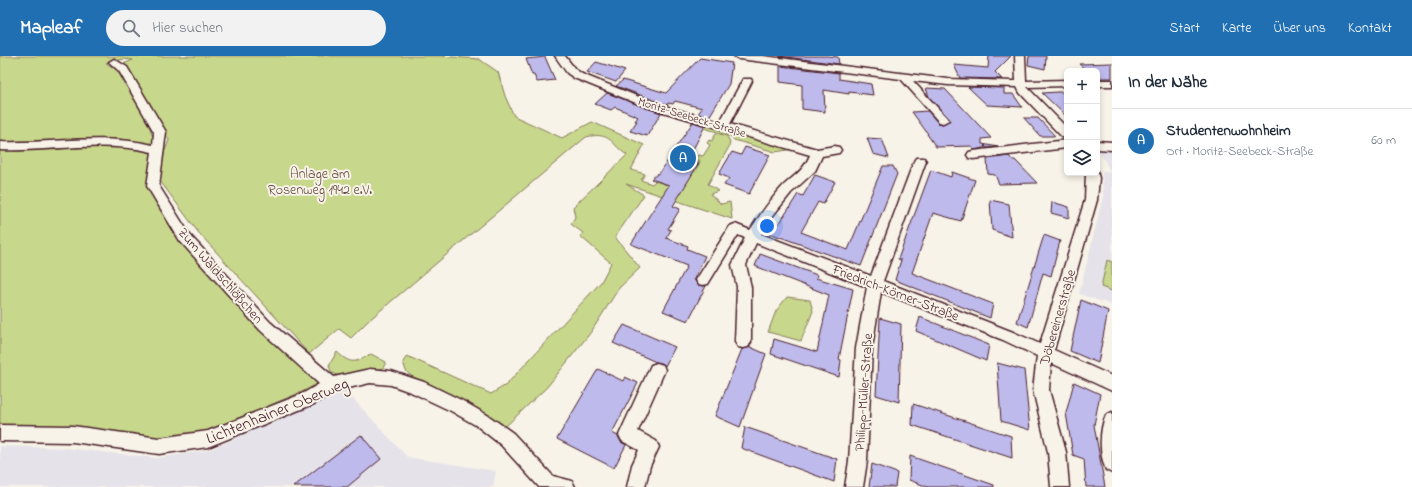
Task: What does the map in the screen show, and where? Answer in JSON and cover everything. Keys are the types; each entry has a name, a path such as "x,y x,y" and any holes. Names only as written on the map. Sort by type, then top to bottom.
{"street":[{"name":"Moritz-Seebeck-Straße","path":"560,56 571,71 589,82 650,105 817,153 835,150"},
{"path":"739,56 758,57 905,78 970,83 1064,84"},
{"path":"1020,56 1021,84 1024,91 1064,132"},
{"name":"Zum Waldschlößchen","path":"114,62 123,70 160,132 153,186 185,238 265,326 331,385"},
{"path":"905,78 943,120"},
{"path":"723,126 748,81"},
{"path":"1100,83 1112,82"},
{"path":"0,146 19,147 112,143 129,144 158,150"},
{"path":"973,155 1064,144"},
{"path":"1100,145 1112,146"},
{"path":"743,342 744,287 739,266 753,236 766,215 787,190 811,168 817,153"},
{"name":"Philipp-Müller-Straße","path":"854,487 858,461 864,348 875,284 920,161"},
{"name":"Döbereinerstraße","path":"1060,487 1057,452 1041,390 1042,371 1045,352 1091,200 1093,176"},
{"name":"Friedrich-Körner-Straße","path":"703,280 735,229 1008,336 1112,384"},
{"path":"636,487 641,465 650,447 628,435 657,370"},
{"name":"Lichtenhainer Oberweg","path":"0,433 73,434 159,446 208,439 308,399 331,385 348,380 370,376 391,378 418,387 457,406 483,421 507,439 548,484 566,487"},
{"path":"1112,420 1110,439 1112,464"}],"shaded area":[{"path":"1100,150 1112,151 1112,305 1079,294 1103,197 1102,171 1111,173"},
{"path":"344,389 407,457 496,471 493,487 0,487 0,446 66,448 157,458 209,450"}],"green space":[{"name":"Anlage am Rosenweg 1942 e.V.","path":"0,56 440,56 479,59 498,72 505,96 514,116 562,138 592,122 644,145 631,170 645,174 641,180 652,184 655,181 682,190 700,161 696,160 699,155 703,156 710,145 707,143 709,140 712,141 716,133 727,136 730,142 729,147 708,184 718,191 710,194 721,204 730,202 732,219 626,184 644,195 615,237 640,268 619,288 591,332 547,387 505,427 471,405 411,376 406,371 403,362 407,356 491,394 506,385 601,282 611,263 580,236 583,233 571,224 575,217 573,207 627,155 606,137 586,137 368,321 351,338 339,329 309,354 198,232 160,181 164,153 169,140 123,64 133,60 124,59 106,63 117,70 147,120 153,137 150,191 185,244 259,330 304,370 318,385 209,431 155,438 0,428"},
{"path":"693,120 794,149 775,152 734,140 730,136 691,124"},
{"path":"1107,260 1112,262 1112,291 1101,287"},
{"path":"787,297 810,300 813,311 801,341 768,332 776,311"},
{"path":"337,352 350,361 357,361 371,354 386,362 383,368 370,372 337,375 331,372 329,365"}],"building":[{"path":"779,56 838,57 839,64"},
{"path":"989,56 1011,56 995,72 1002,79 960,78 954,65 988,68"},
{"path":"1029,56 1046,56 1045,69 1028,65"},
{"path":"545,57 555,80 537,82 534,75 532,75 526,59"},
{"path":"700,58 732,63 729,84 709,117 698,114 702,108 675,101 673,104 668,103 667,105 616,86 623,80 666,93"},
{"path":"596,62 625,71 616,82 587,72"},
{"path":"1112,63 1112,78 1100,78 1100,68 1084,68 1079,64"},
{"path":"780,66 839,73 839,79 871,84 873,95 849,92 849,94 824,90 825,112 802,109 802,85 780,82"},
{"path":"968,87 1004,88 1004,94 1013,94 1022,107 987,105"},
{"path":"926,88 945,89 991,138 982,139 982,144 998,147 986,148 985,145 984,148 973,150 972,146 936,147 912,112 928,111 938,123 943,124 950,120 929,97"},
{"path":"1064,92 1064,114 1042,93"},
{"path":"607,93 661,113 647,136 630,131 638,117 615,107 611,110 595,104"},
{"path":"1024,118 1038,118 1055,136 1040,136"},
{"path":"693,122 705,126 689,157 699,163 673,206 680,209 668,229 671,230 666,238 688,246 687,249 705,256 694,279 698,285 706,286 688,321 663,311 687,266 631,244 669,185 651,179 661,171 678,148 676,147"},
{"path":"867,138 882,139 889,158 873,154"},
{"path":"745,147 770,155 749,194 724,185 729,178 719,174 732,152 741,155"},
{"path":"1009,156 1012,160 1015,160 1037,183 999,184 995,175 988,174 987,159"},
{"path":"883,166 893,166 897,174 861,266 769,233 774,222 779,224 798,194 803,196 815,175 835,182 823,204 818,202 801,232 848,250"},
{"path":"931,170 951,177 952,172 975,180 961,221 933,213 912,273 993,304 990,318 895,280 901,260 898,259"},
{"path":"990,200 1009,204 1012,237 992,230"},
{"path":"1052,202 1069,207 1069,218 1051,213"},
{"path":"1044,235 1060,241 1051,276 1043,273 1028,327 1017,322"},
{"path":"760,254 817,275 816,278 853,289 839,359 841,360 839,377 771,354 774,339 817,352 829,295 755,266"},
{"path":"1081,300 1108,311 1098,363 1070,351"},
{"path":"920,317 989,345 986,361 916,331"},
{"path":"880,318 901,324 899,402 876,395"},
{"path":"624,325 675,347 665,366 613,343"},
{"path":"750,347 766,354 740,427 715,416 742,349"},
{"path":"997,363 1024,370 1030,430 1001,421"},
{"path":"598,369 623,381 625,377 638,383 612,433 618,436 621,442 626,445 614,468 557,439"},
{"path":"1074,382 1100,394 1094,425 1105,487 1086,487 1084,459 1073,455 1066,413"},
{"path":"913,404 1011,436 1012,458 912,425"},
{"path":"745,427 837,459 834,482 741,448"},
{"path":"361,435 381,459 347,487 293,487"},
{"path":"910,456 994,485 994,487 928,487 909,480"},
{"path":"872,464 897,473 895,487 869,487"}],"place":[{"name":"Studentenwohnheim","path":"683,158"}]}
